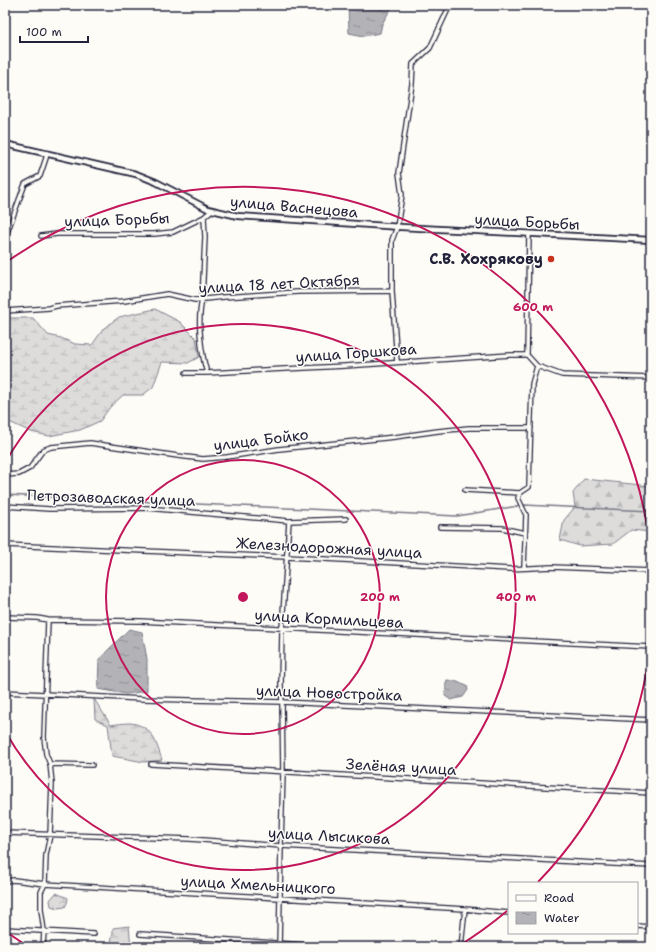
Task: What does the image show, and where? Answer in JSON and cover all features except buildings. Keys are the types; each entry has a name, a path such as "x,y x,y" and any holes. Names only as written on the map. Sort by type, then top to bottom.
{"street":[{"path":"397,362 392,291 392,240 399,227 402,195 399,172 412,84 413,64 430,48 450,5"},
{"name":"улица Васнецова","path":"5,144 136,174 156,182 193,202 212,210 238,216 399,227"},
{"path":"5,238 25,184 40,176 47,153"},
{"name":"улица Борьбы","path":"41,236 57,234 154,234 173,232 204,217 212,210"},
{"path":"204,217 205,238 200,322 203,360 207,373"},
{"name":"улица Борьбы","path":"399,227 651,240"},
{"path":"529,234 527,355 537,366 562,374 651,378"},
{"name":"улица 18 лет Октября","path":"5,311 141,299 167,294 202,300 298,292 392,291"},
{"name":"улица Горшкова","path":"186,373 527,355"},
{"path":"465,490 520,493 529,487 532,384 537,366"},
{"name":"улица Бойко","path":"5,475 19,474 30,468 43,450 51,447 90,443 203,459 227,457 279,448 469,428 531,428"},
{"path":"520,493 518,498 526,515 524,568"},
{"name":"Петрозаводская улица","path":"5,506 49,509 147,508 289,521 346,519"},
{"path":"279,945 283,773 282,702 280,685 289,521"},
{"path":"440,527 502,528 525,533"},
{"name":"Железнодорожная улица","path":"5,545 287,557 510,569 552,567 651,571"},
{"name":"улица Кормильцева","path":"5,617 38,618 48,620 140,621 651,646"},
{"path":"44,947 41,892 45,884 46,855 50,835 52,783 50,764 46,754 44,737 44,695 48,620"},
{"name":"улица Новостройка","path":"5,692 143,699 282,702 651,720"},
{"path":"50,764 92,765"},
{"name":"Зелёная улица","path":"151,764 283,773 651,793"},
{"name":"улица Лысикова","path":"5,833 190,839 281,846 651,866"},
{"name":"улица Хмельницкого","path":"5,881 14,880 45,884 508,912"},
{"path":"461,947 465,909"},
{"path":"638,926 651,928"},
{"path":"5,929 94,934"},
{"path":"140,934 279,945 337,947"}],"green space":[{"path":"155,309 180,322 196,338 199,357 188,363 162,362 153,387 143,395 123,395 110,407 100,421 80,430 49,436 31,432 5,420 5,318 33,318 48,335 61,338 75,344 92,345 104,328 119,317"},
{"path":"584,479 651,486 651,532 631,530 613,544 580,546 560,540 564,520 575,507 573,493"},
{"path":"94,699 111,725 130,723 137,724 148,731 158,747 162,760 144,762 112,756 108,725 95,719"},
{"path":"56,893 68,898 65,907 57,908 51,906 50,900"},
{"path":"129,926 131,947 111,947 113,928"}],"water":[{"path":"348,5 393,5 382,24 380,33 364,36 349,33"},
{"path":"129,629 142,632 147,659 147,691 126,694 98,689 99,659"},
{"path":"447,680 455,681 467,686 468,690 463,697 451,700 445,696"}],"waterway":[{"path":"5,495 457,516 524,505 651,511"}],"place":[{"name":"С.В. Хохрякову","path":"551,259"}]}
